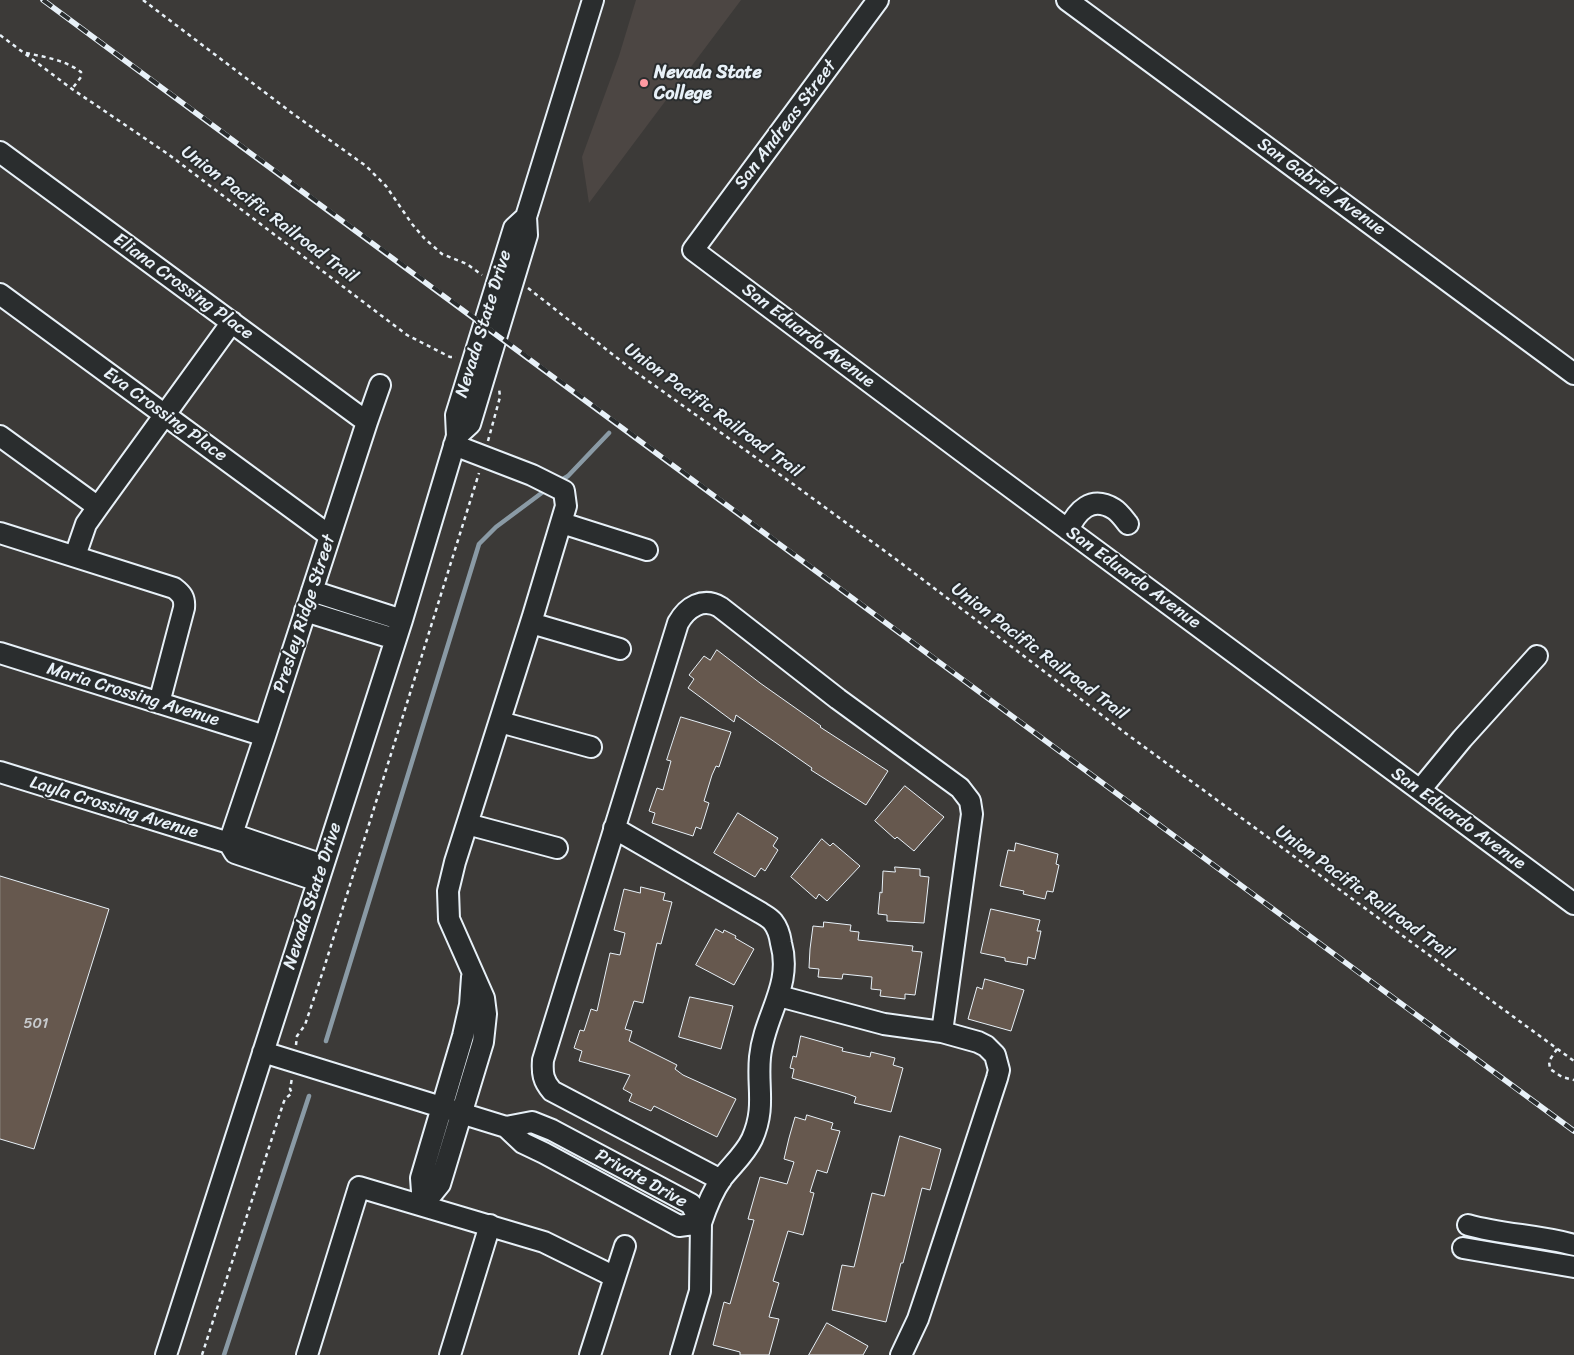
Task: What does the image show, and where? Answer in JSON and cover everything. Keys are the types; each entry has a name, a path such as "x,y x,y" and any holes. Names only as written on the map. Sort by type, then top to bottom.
{"street":[{"name":"Nevada State Drive","path":"455,441 470,424 527,235 526,217 593,0"},
{"name":"San Andreas Street","path":"693,250 878,0"},
{"name":"San Gabriel Avenue","path":"1067,0 1574,374"},
{"name":"Eliana Crossing Place","path":"0,152 367,422"},
{"name":"Nevada State Drive","path":"166,1355 399,629 455,441 456,415 514,228 526,217"},
{"name":"San Eduardo Avenue","path":"693,250 1574,904"},
{"name":"Eva Crossing Place","path":"0,294 330,536"},
{"path":"75,556 86,524 232,322"},
{"name":"Presley Ridge Street","path":"229,843 380,385"},
{"path":"0,436 98,507"},
{"path":"424,1206 440,1184 444,1172 483,1042 486,1014 484,998 449,919 448,891 566,506 564,491 532,475 483,456 455,441"},
{"path":"1068,530 1075,516 1085,506 1099,503 1115,509 1128,524"},
{"path":"562,523 647,550"},
{"path":"0,533 174,588 180,593 185,600 184,608 159,703"},
{"path":"312,591 336,599 399,629"},
{"path":"330,619 336,599"},
{"path":"721,1180 552,1091 544,1080 542,1070 543,1060 678,623 683,614 690,608 706,603 715,604 838,699 960,788 970,801 972,814 942,1032"},
{"path":"305,611 330,619 399,629"},
{"path":"531,623 620,649"},
{"name":"Maria Crossing Avenue","path":"0,653 265,736"},
{"path":"1420,790 1462,739 1536,656"},
{"path":"500,722 591,747"},
{"name":"Layla Crossing Avenue","path":"0,772 229,843 235,853 321,873"},
{"path":"467,824 556,848"},
{"path":"614,828 761,912 774,922 783,949 784,979 762,1043 759,1072 761,1101 756,1128 745,1152 721,1180 710,1200 701,1223 700,1291 681,1355"},
{"path":"424,1206 421,1178 463,1036 470,1005 473,971"},
{"path":"779,996 884,1024 942,1032 978,1042 986,1046 995,1055 999,1070 918,1319 901,1355"},
{"name":"Private Drive","path":"263,1052 506,1127 532,1122 552,1130 691,1204 701,1223"},
{"path":"425,1166 444,1172"},
{"path":"307,1355 359,1187 544,1242 615,1278"},
{"path":"450,1355 490,1225"},
{"path":"1468,1225 1486,1230 1542,1238 1574,1245"},
{"path":"590,1355 625,1246"},
{"path":"1463,1248 1574,1267"}],"path":[{"path":"143,0 366,166 386,186 424,238 442,254 468,264 483,275 481,283"},
{"name":"Union Pacific Railroad Trail","path":"0,35 72,89 168,154 407,335 450,357 456,357 459,353"},
{"path":"24,53 56,59 75,67 81,72 81,77 72,89"},
{"name":"Union Pacific Railroad Trail","path":"513,284 527,288 630,368 897,560 1128,735 1574,1061"},
{"path":"298,1036 305,1025 321,976 456,549 500,397"},
{"path":"1557,1049 1549,1061 1550,1069 1562,1077 1574,1080"},
{"path":"202,1355 283,1104 285,1099 292,1093 290,1088"}],"shaded area":[{"name":"Nevada State College","path":"636,0 741,0 589,203 582,157 619,56"}],"building":[{"path":"717,650 820,727 888,771 866,805 811,770 812,768 736,715 734,722 688,688 694,679 689,675 704,656 710,660"},
{"path":"681,717 731,732 719,767 716,766 712,775 704,801 709,803 701,829 696,827 693,836 652,823 655,813 649,811 657,788 663,790 671,761 667,760"},
{"path":"905,786 944,817 914,851 897,837 895,839 875,821"},
{"path":"738,813 778,838 773,846 778,850 765,871 761,868 755,877 714,853"},
{"path":"822,839 830,846 833,843 860,866 827,901 819,894 816,899 791,877"},
{"path":"1016,843 1058,854 1056,864 1059,865 1053,892 1047,891 1045,899 1023,894 1024,891 1000,886 1008,850 1014,851"},
{"path":"895,867 920,869 920,876 929,877 924,923 887,921 887,915 878,914 880,892 882,893 883,871 895,872"},
{"path":"0,876 109,909 34,1149 0,1139"},
{"path":"641,887 665,893 663,900 672,902 661,944 657,943 643,1003 634,1001 625,1029 632,1031 629,1041 677,1065 675,1069 683,1075 736,1099 717,1137 654,1106 651,1111 629,1101 632,1094 623,1089 630,1075 579,1061 582,1051 574,1048 580,1030 584,1031 591,1009 597,1011 610,953 620,955 625,933 614,930 624,889 640,893"},
{"path":"991,909 1040,920 1037,931 1041,931 1035,959 1028,957 1027,965 1005,961 1005,958 981,953"},
{"path":"824,922 851,925 850,931 859,932 858,940 913,946 912,951 922,952 915,995 905,994 905,999 880,996 881,990 871,989 872,977 843,974 842,979 818,977 819,969 809,968 810,949 813,926 823,927"},
{"path":"716,929 723,933 724,930 736,936 735,938 754,949 734,985 696,965"},
{"path":"985,979 1024,990 1011,1031 968,1019 977,987 982,989"},
{"path":"690,997 733,1006 721,1049 679,1037"},
{"path":"801,1036 843,1048 842,1051 870,1057 871,1052 895,1058 893,1065 903,1068 891,1112 854,1103 856,1097 792,1078 794,1069 790,1068 793,1056 796,1057"},
{"path":"807,1115 833,1123 831,1129 840,1131 827,1173 817,1170 810,1192 814,1193 803,1235 788,1231 773,1281 779,1283 769,1317 779,1319 769,1355 740,1355 740,1352 713,1345 724,1302 730,1304 754,1220 748,1219 760,1177 787,1184 794,1162 784,1159 795,1117 805,1120"},
{"path":"900,1136 941,1149 930,1190 922,1188 886,1322 832,1310 842,1265 854,1267 872,1193 884,1196"},
{"path":"827,1323 868,1346 863,1355 809,1355"}],"waterway":[{"path":"558,482 568,476 609,433"},
{"path":"326,1041 479,544 496,527 547,489"},
{"path":"224,1355 309,1096"}],"railway":[{"path":"43,0 1574,1131"}],"place":[{"name":"Nevada State College","path":"644,83"}]}
